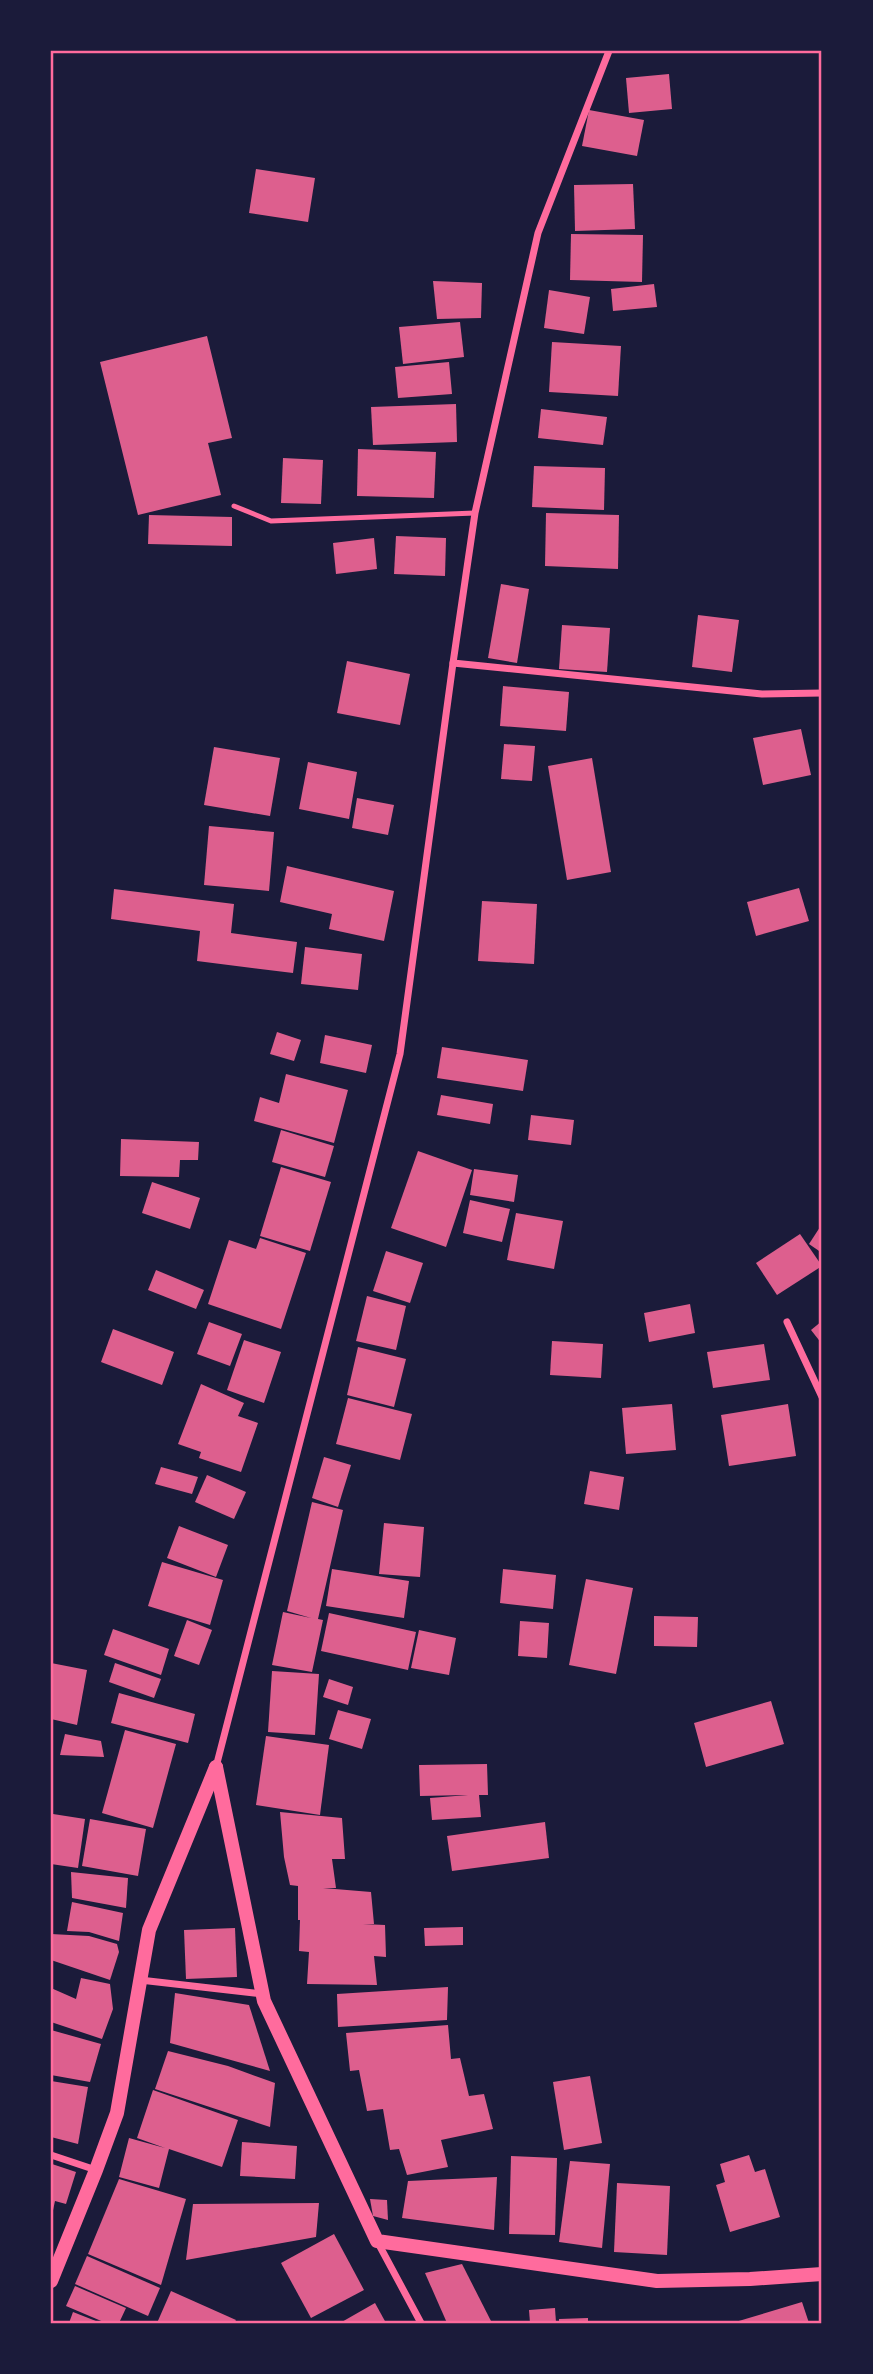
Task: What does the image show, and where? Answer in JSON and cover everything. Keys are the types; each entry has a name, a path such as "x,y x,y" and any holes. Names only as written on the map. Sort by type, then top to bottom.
{"main road":[{"path":"51,2280 117,2113 149,1930 216,1767"},
{"path":"216,1767 264,2001 377,2241 657,2281 822,2274"}],"street":[{"path":"216,1767 400,1054 475,513 538,233 610,51"},
{"path":"453,663 762,694 822,693"},
{"path":"787,1322 822,1397"},
{"path":"139,1980 263,1994"},
{"path":"51,2155 96,2170"},
{"path":"377,2241 421,2323"}],"lane":[{"path":"234,506 271,521 475,513"}],"building":[{"path":"669,74 672,109 629,113 626,78"},
{"path":"589,110 644,120 637,156 582,146"},
{"path":"256,169 315,178 308,222 249,213"},
{"path":"633,184 635,229 575,231 574,185"},
{"path":"571,234 643,235 642,282 570,280"},
{"path":"433,281 482,283 481,318 437,319"},
{"path":"654,284 657,307 613,311 611,289"},
{"path":"549,290 590,297 584,334 544,328"},
{"path":"460,322 464,357 403,364 399,327"},
{"path":"207,336 232,438 208,443 221,495 138,515 100,362"},
{"path":"552,342 621,346 618,396 549,392"},
{"path":"449,362 452,394 398,398 395,367"},
{"path":"456,404 457,442 373,445 371,407"},
{"path":"541,409 607,417 603,445 538,438"},
{"path":"358,449 436,452 434,498 357,496"},
{"path":"283,458 323,460 321,504 281,503"},
{"path":"534,466 605,468 604,510 532,507"},
{"path":"546,513 619,515 618,569 545,566"},
{"path":"149,515 232,517 232,546 148,544"},
{"path":"396,536 446,538 445,576 394,574"},
{"path":"374,538 377,569 336,574 333,543"},
{"path":"501,584 529,589 517,663 488,658"},
{"path":"698,615 739,620 732,672 692,667"},
{"path":"562,625 610,628 607,672 559,669"},
{"path":"347,661 410,674 400,725 337,713"},
{"path":"503,686 569,692 566,731 500,726"},
{"path":"801,729 811,775 763,785 753,738"},
{"path":"504,744 535,746 532,781 501,779"},
{"path":"214,747 280,758 270,816 204,805"},
{"path":"592,758 611,872 567,880 548,766"},
{"path":"308,762 357,772 349,819 299,809"},
{"path":"357,798 394,805 388,835 352,828"},
{"path":"209,826 274,832 269,891 204,885"},
{"path":"287,866 394,891 384,941 329,929 332,914 280,902"},
{"path":"799,888 809,921 756,936 747,902"},
{"path":"114,889 234,904 231,933 297,942 293,973 197,961 200,931 111,919"},
{"path":"482,901 537,904 534,964 478,961"},
{"path":"305,947 362,954 358,990 301,984"},
{"path":"277,1032 301,1040 294,1061 270,1054"},
{"path":"325,1035 372,1045 366,1073 320,1063"},
{"path":"442,1047 528,1060 523,1091 437,1078"},
{"path":"286,1074 348,1090 334,1143 254,1121 260,1097 279,1103"},
{"path":"441,1095 493,1104 490,1124 437,1115"},
{"path":"531,1115 574,1120 571,1145 528,1140"},
{"path":"281,1130 334,1146 325,1177 272,1162"},
{"path":"121,1139 199,1142 198,1160 180,1160 179,1177 120,1176"},
{"path":"418,1151 472,1170 446,1247 391,1228"},
{"path":"281,1167 331,1182 310,1251 260,1236"},
{"path":"474,1169 518,1175 514,1202 470,1195"},
{"path":"152,1182 200,1198 190,1229 142,1213"},
{"path":"470,1200 510,1209 502,1242 463,1233"},
{"path":"516,1213 563,1221 554,1269 507,1260"},
{"path":"822,1224 822,1253 809,1244"},
{"path":"800,1234 822,1266 777,1295 756,1263"},
{"path":"260,1238 306,1253 281,1329 208,1304 229,1240 256,1249"},
{"path":"386,1251 423,1263 410,1303 373,1291"},
{"path":"156,1270 204,1290 196,1309 148,1290"},
{"path":"367,1296 406,1306 396,1350 356,1341"},
{"path":"690,1304 695,1333 649,1342 644,1313"},
{"path":"822,1321 822,1344 811,1330"},
{"path":"209,1322 242,1334 230,1366 197,1354"},
{"path":"113,1329 174,1352 162,1385 101,1362"},
{"path":"244,1340 281,1352 264,1403 227,1390"},
{"path":"552,1341 603,1344 601,1378 550,1375"},
{"path":"764,1344 770,1380 713,1388 707,1352"},
{"path":"358,1347 406,1359 394,1407 347,1395"},
{"path":"201,1384 244,1403 238,1416 258,1423 241,1472 199,1458 201,1452 178,1444"},
{"path":"348,1398 412,1414 400,1460 336,1444"},
{"path":"672,1404 676,1450 626,1454 622,1408"},
{"path":"788,1404 796,1456 729,1466 721,1415"},
{"path":"324,1457 351,1465 338,1507 312,1498"},
{"path":"161,1467 198,1477 192,1494 155,1484"},
{"path":"590,1471 624,1477 619,1510 584,1504"},
{"path":"207,1475 246,1492 234,1519 195,1502"},
{"path":"312,1502 343,1510 318,1619 323,1620 312,1672 272,1665 283,1612 311,1618 287,1611"},
{"path":"384,1523 424,1527 420,1577 379,1574"},
{"path":"179,1526 228,1545 216,1577 167,1558"},
{"path":"162,1562 223,1580 210,1625 148,1606"},
{"path":"332,1569 409,1581 404,1618 326,1606"},
{"path":"503,1569 556,1575 553,1609 500,1603"},
{"path":"586,1579 633,1588 616,1674 569,1665"},
{"path":"329,1613 416,1632 408,1670 321,1651"},
{"path":"654,1616 698,1617 697,1647 654,1646"},
{"path":"187,1620 212,1630 199,1665 174,1656"},
{"path":"520,1621 549,1623 547,1658 518,1656"},
{"path":"113,1629 169,1649 161,1675 104,1655"},
{"path":"419,1630 456,1638 449,1675 411,1668"},
{"path":"51,1663 87,1670 77,1725 51,1719"},
{"path":"115,1663 161,1679 154,1698 109,1682"},
{"path":"272,1671 319,1674 315,1735 268,1732"},
{"path":"329,1679 353,1687 348,1705 323,1697"},
{"path":"119,1693 195,1714 188,1743 111,1723"},
{"path":"771,1701 784,1744 706,1767 694,1723"},
{"path":"338,1710 371,1719 362,1749 329,1739"},
{"path":"125,1730 176,1744 153,1828 102,1813"},
{"path":"65,1734 101,1741 104,1757 60,1755"},
{"path":"266,1736 329,1745 320,1815 256,1805"},
{"path":"487,1764 488,1795 479,1795 481,1817 432,1820 430,1798 468,1795 420,1796 419,1765"},
{"path":"280,1812 342,1818 345,1859 332,1859 336,1888 323,1888 371,1892 374,1924 363,1924 385,1925 386,1957 374,1956 377,1985 307,1984 309,1952 299,1951 298,1886 290,1885 284,1857"},
{"path":"53,1814 85,1819 78,1868 51,1864"},
{"path":"90,1819 146,1829 138,1876 82,1866"},
{"path":"545,1822 549,1858 452,1871 447,1836"},
{"path":"71,1872 128,1878 126,1908 72,1898"},
{"path":"72,1902 123,1913 119,1941 89,1932 67,1931"},
{"path":"463,1927 463,1945 425,1946 424,1928"},
{"path":"235,1928 237,1977 186,1979 184,1930"},
{"path":"51,1934 89,1936 117,1944 119,1952 110,1980 51,1960"},
{"path":"81,1978 110,1984 113,2009 102,2039 51,2022 51,1988 76,1999"},
{"path":"448,1987 447,2020 338,2027 337,1994"},
{"path":"175,1993 249,2005 270,2071 170,2043"},
{"path":"448,2025 451,2059 460,2058 469,2096 484,2094 493,2129 441,2140 448,2167 407,2175 399,2149 390,2150 383,2109 367,2111 359,2070 350,2071 346,2033"},
{"path":"51,2030 101,2044 90,2082 51,2075"},
{"path":"168,2051 228,2066 275,2083 270,2127 155,2089"},
{"path":"590,2076 602,2143 564,2150 553,2082"},
{"path":"51,2081 88,2087 78,2144 51,2137"},
{"path":"153,2090 238,2120 222,2167 169,2149 159,2188 119,2177 129,2138 165,2148 137,2138"},
{"path":"242,2142 297,2146 295,2179 240,2176"},
{"path":"749,2155 755,2172 765,2169 780,2217 730,2232 716,2185 725,2182 720,2164"},
{"path":"511,2156 557,2158 555,2235 509,2234"},
{"path":"570,2161 610,2164 602,2248 559,2242"},
{"path":"52,2164 76,2172 66,2204 55,2201 52,2215"},
{"path":"497,2177 494,2230 402,2218 408,2181"},
{"path":"119,2179 186,2199 161,2285 88,2254"},
{"path":"617,2183 670,2186 667,2255 614,2252"},
{"path":"370,2199 387,2200 388,2220 373,2216"},
{"path":"319,2203 316,2237 186,2260 193,2204"},
{"path":"334,2234 364,2290 311,2318 281,2263"},
{"path":"87,2256 160,2288 148,2316 75,2284"},
{"path":"462,2264 492,2323 447,2323 425,2273"},
{"path":"75,2286 126,2308 119,2323 106,2323 66,2306"},
{"path":"171,2291 236,2320 234,2323 157,2323"},
{"path":"802,2302 809,2323 732,2323"},
{"path":"375,2303 386,2323 340,2323"},
{"path":"555,2308 556,2323 530,2323 529,2310"},
{"path":"73,2312 101,2323 69,2323"},
{"path":"588,2318 588,2323 559,2323 559,2319"}]}
